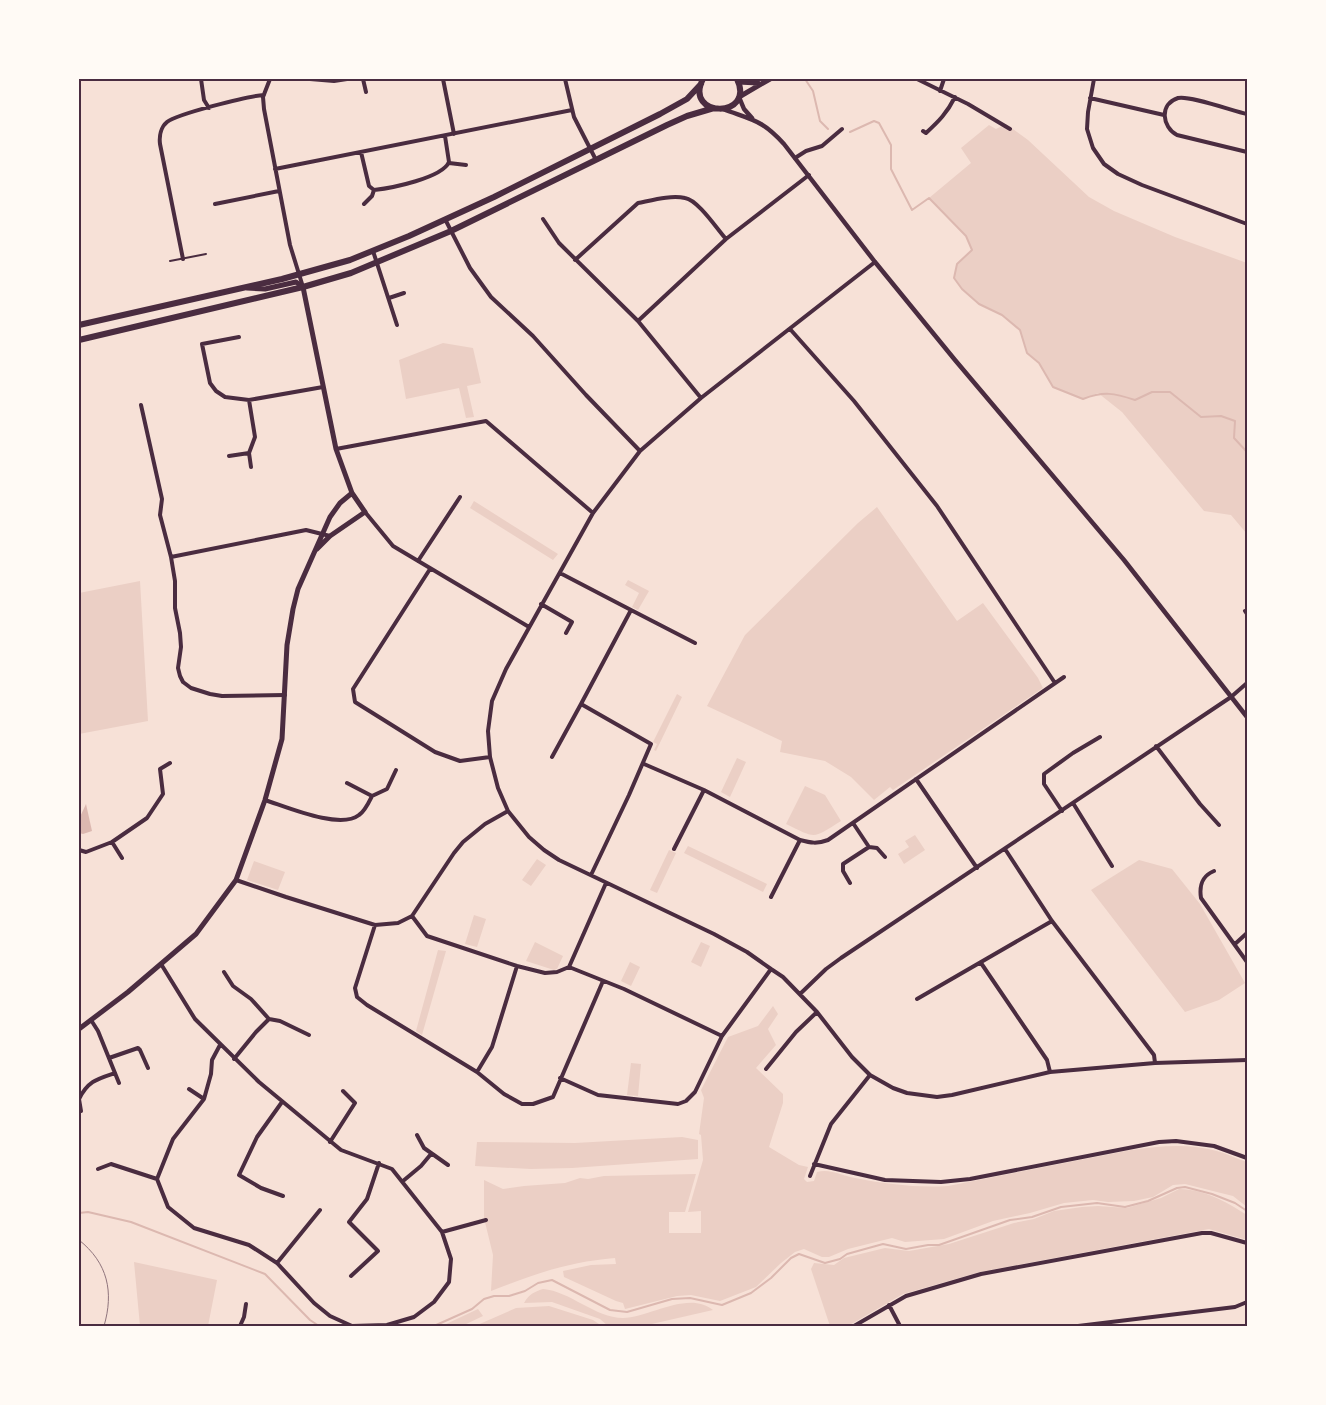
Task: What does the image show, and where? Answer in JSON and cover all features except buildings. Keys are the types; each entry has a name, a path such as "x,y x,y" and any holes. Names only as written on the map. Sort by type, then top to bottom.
{"highway":[{"path":"702,81 702,97 706,104 714,108 723,109 733,104 738,97 740,87 738,80"},
{"path":"79,325 299,275 373,251 445,219 681,103 692,95 702,81"},
{"path":"79,340 303,287 351,273 451,231 688,116 714,108"}],"main road":[{"path":"738,97 770,79"},
{"path":"738,80 754,84 761,83"},
{"path":"244,288 265,289 296,282 303,287 336,449 352,493 365,512 330,536 316,550"},
{"path":"79,1029 196,934 236,880 265,800 282,739 287,645 293,609 304,574 330,517 340,503 352,493"}],"street":[{"path":"201,79 204,100 209,108"},
{"path":"270,79 264,95 264,109 294,262 303,287"},
{"path":"310,79 334,81 347,79"},
{"path":"363,79 366,92"},
{"path":"443,79 454,134"},
{"path":"565,79 572,110 596,160"},
{"path":"917,79 955,97 1010,129"},
{"path":"940,91 944,79"},
{"path":"1094,79 1087,116 1089,136 1096,154 1109,168 1142,185 1247,224"},
{"path":"183,259 159,138 162,127 183,115 248,97 264,95"},
{"path":"738,97 744,109 752,118"},
{"path":"923,131 926,133 948,112 955,97"},
{"path":"1247,114 1183,97 1171,102 1164,115 1168,128 1177,135 1247,152"},
{"path":"1090,98 1164,115"},
{"path":"723,109 752,118 771,130 809,175 875,262 955,360 1124,560 1247,717"},
{"path":"275,169 572,110"},
{"path":"795,158 806,151 822,146 842,129"},
{"path":"444,136 449,163"},
{"path":"361,152 367,184 374,190"},
{"path":"374,190 418,181 441,170 449,163 466,165"},
{"path":"638,321 726,240 809,175"},
{"path":"216,204 279,190"},
{"path":"364,204 372,196 374,190"},
{"path":"575,260 638,203 651,200 687,198 697,205 726,240"},
{"path":"445,219 470,268 491,296 533,336 640,451"},
{"path":"544,219 559,243 638,321 701,398"},
{"path":"373,251 397,325"},
{"path":"875,262 701,398 640,451 593,513 506,669 492,702 488,731 490,757 498,788 508,811 529,836 544,850 559,860 714,934 771,968 783,977 817,1012 852,1057 870,1075 893,1088 907,1093 937,1097 952,1096 1050,1072 1155,1063 1247,1060"},
{"path":"389,298 404,293"},
{"path":"790,329 854,401 937,506 1055,683"},
{"path":"239,337 202,344 210,383 216,391 225,397 249,400 323,387"},
{"path":"249,400 255,437 249,453 252,467"},
{"path":"141,404 162,499 160,515 171,556 175,581 175,608 180,640 178,668 183,682 191,688 222,696 285,695"},
{"path":"336,449 486,421 593,513"},
{"path":"230,456 249,453"},
{"path":"418,562 460,496"},
{"path":"365,512 393,546 529,627"},
{"path":"171,556 306,530 330,536"},
{"path":"430,569 354,689 355,702 435,752 460,761 490,757"},
{"path":"560,573 694,642"},
{"path":"541,604 572,622 566,633"},
{"path":"552,757 631,610"},
{"path":"644,764 704,790 800,840 812,844 820,843 828,840 853,823 1064,676"},
{"path":"800,994 826,968 1231,697 1247,684"},
{"path":"581,704 651,744 644,764 591,875"},
{"path":"1062,810 1044,784 1044,774 1100,737"},
{"path":"1156,746 1200,804 1219,825"},
{"path":"79,850 86,852 112,842 147,818 163,794 160,768 170,762"},
{"path":"265,800 328,819 343,821 359,816 368,806 372,796 387,789 396,770"},
{"path":"916,779 976,868"},
{"path":"347,783 372,796"},
{"path":"674,849 704,790"},
{"path":"1073,803 1112,866"},
{"path":"236,880 375,926 398,923 412,916 458,848 485,824 508,811"},
{"path":"853,823 868,847"},
{"path":"771,897 800,840"},
{"path":"112,842 122,858"},
{"path":"850,883 843,872 843,864 868,847 877,848 885,857"},
{"path":"1005,849 1052,921 1154,1055 1155,1063"},
{"path":"1214,871 1202,880 1199,887 1201,898 1247,962"},
{"path":"412,916 427,936 517,966 545,973 557,972 569,967 606,883"},
{"path":"917,999 1052,921"},
{"path":"375,926 355,988 357,997 477,1072 504,1094 522,1104 533,1104 553,1097 603,981"},
{"path":"1235,944 1247,933"},
{"path":"981,963 1047,1060 1050,1072"},
{"path":"161,964 195,1020 220,1045 234,1059 282,1102 341,1150 392,1169 403,1181 442,1232 451,1259 449,1282 434,1302 414,1317 387,1325 352,1326 330,1316 314,1303 278,1262 249,1245 194,1228 168,1207 157,1179 173,1139 204,1099 211,1074 212,1060 220,1045"},
{"path":"477,1072 492,1047 517,966"},
{"path":"569,967 722,1036"},
{"path":"560,1078 598,1095 678,1104 686,1102 695,1092 722,1036 771,968"},
{"path":"224,972 233,986 251,999 269,1019 280,1021 309,1035"},
{"path":"766,1069 796,1032 817,1012"},
{"path":"234,1059 269,1019"},
{"path":"91,1020 98,1031 120,1083"},
{"path":"109,1058 138,1048 148,1068"},
{"path":"82,1111 79,1099 86,1086 99,1078 115,1073"},
{"path":"810,1176 831,1124 870,1075"},
{"path":"189,1089 204,1099"},
{"path":"330,1142 355,1103 343,1091"},
{"path":"282,1102 256,1138 239,1175 261,1188 283,1196"},
{"path":"417,1135 420,1142 431,1154 439,1157 448,1165"},
{"path":"814,1164 885,1180 941,1182 970,1179 1159,1142 1214,1146 1247,1158"},
{"path":"403,1181 422,1166 431,1154"},
{"path":"351,1276 378,1251 349,1222 367,1199 379,1163"},
{"path":"98,1169 111,1164 157,1179"},
{"path":"278,1262 320,1210"},
{"path":"442,1232 486,1220"},
{"path":"854,1326 906,1296 981,1274 1202,1233 1211,1233 1247,1243"},
{"path":"1078,1326 1235,1307 1247,1302"},
{"path":"240,1326 246,1304"},
{"path":"889,1306 900,1326"}],"lane":[{"path":"170,261 206,254"}],"shaded area":[{"path":"1006,124 1028,140 1089,197 1114,211 1175,237 1247,263 1247,534 1231,515 1204,511 1122,412 1098,393 1083,399 1053,387 1039,363 1027,353 1020,330 1002,315 979,304 962,289 954,278 957,264 972,250 966,236 929,198 971,163 961,148 989,125 996,129"},
{"path":"443,343 473,348 481,383 467,386 474,417 466,418 459,388 406,399 399,360"},
{"path":"474,501 558,554 553,560 470,508"},
{"path":"877,507 957,621 983,603 1038,678 1043,688 893,790 890,787 874,800 851,777 825,761 780,752 782,741 707,706 745,635 858,523"},
{"path":"628,580 649,591 638,610 632,607 639,593 625,585"},
{"path":"140,581 148,721 79,734 79,593"},
{"path":"677,694 682,697 656,751 654,750 657,744 653,742"},
{"path":"737,758 746,762 730,797 721,792"},
{"path":"805,786 825,795 841,821 825,831 814,835 786,824"},
{"path":"86,804 92,831 83,834 79,833 79,819"},
{"path":"915,835 925,850 904,864 898,854 909,847 905,841"},
{"path":"688,846 767,884 763,892 684,853"},
{"path":"669,850 676,853 657,893 650,890"},
{"path":"537,859 546,865 531,886 522,880"},
{"path":"1139,860 1172,869 1200,904 1245,983 1219,1000 1185,1012 1091,890"},
{"path":"254,861 285,872 278,890 247,880"},
{"path":"474,915 486,919 477,947 465,944"},
{"path":"535,942 563,956 557,969 554,970 526,961"},
{"path":"701,942 710,946 701,967 691,962"},
{"path":"438,950 446,951 422,1035 416,1031"},
{"path":"630,962 640,967 631,986 621,981"},
{"path":"773,1006 778,1014 768,1029 776,1045 756,1068 783,1094 783,1103 769,1147 799,1165 808,1167 804,1179 807,1182 814,1181 817,1172 827,1171 889,1184 948,1186 1131,1150 1163,1146 1185,1146 1206,1148 1247,1162 1247,1207 1233,1196 1185,1184 1173,1185 1153,1197 1134,1201 1108,1202 1093,1200 1064,1203 993,1221 944,1239 905,1242 892,1238 848,1249 829,1257 822,1257 804,1249 795,1252 781,1263 756,1287 720,1301 691,1295 677,1296 625,1309 623,1303 564,1277 563,1271 591,1265 616,1264 615,1258 582,1262 522,1279 491,1291 493,1255 484,1218 484,1180 503,1189 565,1183 580,1178 588,1179 604,1176 696,1174 685,1212 669,1212 669,1233 701,1233 701,1211 688,1212 703,1160 701,1135 699,1134 704,1098 701,1090 728,1037 758,1026"},
{"path":"631,1063 641,1064 638,1096 627,1095"},
{"path":"682,1137 698,1140 698,1159 572,1168 531,1169 475,1166 477,1142 575,1143"},
{"path":"1179,1189 1215,1197 1247,1215 1247,1240 1209,1229 980,1272 903,1294 848,1326 830,1326 811,1269 814,1263 834,1265 844,1258 885,1248 909,1251 949,1244 1014,1223 1034,1219 1054,1211 1098,1206 1127,1208 1161,1198"},
{"path":"134,1262 217,1280 208,1326 140,1326"},
{"path":"543,1289 563,1294 602,1314 613,1317 634,1317 681,1303 703,1305 713,1310 643,1326 608,1326 600,1319 552,1302 524,1303 532,1294"},
{"path":"549,1306 593,1320 602,1326 475,1326 516,1308"},
{"path":"478,1309 483,1316 462,1326 442,1326"}],"waterway":[{"path":"805,79 813,91 820,121 828,129"},
{"path":"850,132 874,121 879,123 891,145 891,169 912,210 929,198 966,236 972,250 957,264 954,278 962,289 979,304 1002,315 1020,330 1027,353 1039,363 1053,387 1083,399 1109,394 1135,400 1152,392 1170,392 1201,417 1221,416 1235,421 1234,438 1247,452"},
{"path":"434,1326 472,1309 484,1299 494,1296 509,1296 525,1291 538,1283 552,1280 610,1310 627,1312 672,1299 690,1298 722,1305 751,1293 771,1278 791,1258 799,1254 825,1263 840,1259 847,1254 883,1244 906,1249 939,1245 1010,1220 1032,1217 1061,1207 1097,1203 1125,1207 1148,1201 1177,1188 1185,1187 1212,1194 1235,1203 1247,1211"},
{"path":"79,1213 88,1212 131,1222 265,1274 310,1320 319,1326"}],"tram line":[{"path":"79,1240 97,1258 106,1279 108,1301 104,1326"}]}
